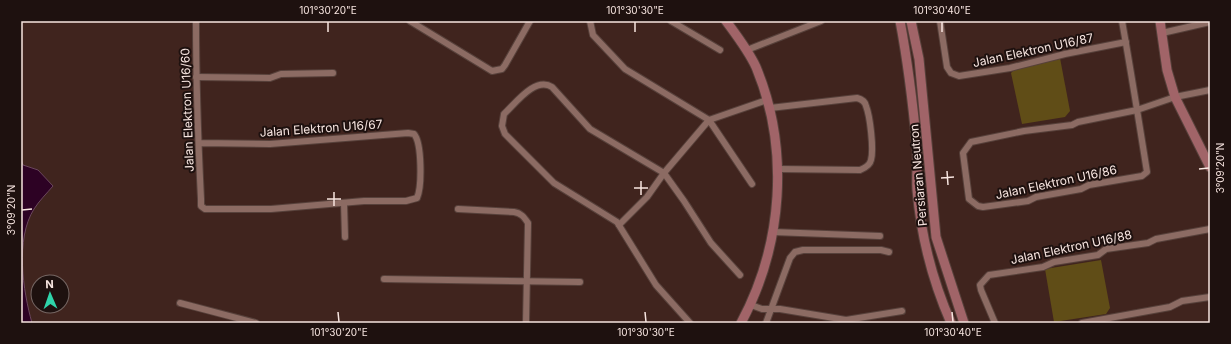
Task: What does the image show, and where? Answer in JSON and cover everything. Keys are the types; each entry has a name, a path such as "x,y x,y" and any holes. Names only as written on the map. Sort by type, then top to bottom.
{"street":[{"name":"Jalan Elektron U16/60","path":"196,21 196,78 201,206 210,210 271,209 344,203"},
{"path":"410,21 487,70 492,71 502,69 530,21"},
{"path":"590,21 593,35 625,69 709,120 752,184"},
{"path":"671,21 720,50"},
{"path":"726,21 747,50 756,67 769,104 778,169 773,232 767,264 751,305 742,323"},
{"path":"747,50 821,21"},
{"name":"Persiaran Neutron","path":"900,21 908,67 917,149 917,191 925,242 938,289 951,323"},
{"name":"Persiaran Neutron","path":"911,21 919,59 936,237 964,323"},
{"name":"Jalan Elektron U16/87","path":"940,21 947,67 951,73 959,76 1010,68 1065,54 1126,42"},
{"path":"1122,21 1137,110"},
{"path":"1160,21 1167,70 1175,97 1209,162"},
{"path":"1162,33 1210,22"},
{"path":"196,78 270,78 281,74 333,73"},
{"path":"690,323 656,285 619,225 554,183 504,134 502,126 504,114 536,85 549,84 590,129 664,173 684,200 711,243 740,275"},
{"name":"Jalan Elektron U16/86","path":"1137,110 1147,172 1142,176 1089,185 1081,189 1036,197 1028,201 983,208 969,199 963,153 971,142 1072,125 1078,122 1137,110 1175,97 1210,90"},
{"path":"619,225 647,197 664,173 709,120 769,104 857,98 862,100 866,106 871,132 872,159 866,166 860,170 778,169"},
{"name":"Jalan Elektron U16/67","path":"199,143 270,144 408,133 414,134 419,143 420,162 420,188 417,198 413,200 344,203"},
{"path":"344,203 345,237"},
{"path":"458,209 514,212 519,213 528,223 526,323"},
{"name":"Jalan Elektron U16/88","path":"995,323 980,285 989,275 1098,255 1106,249 1148,243 1156,239 1210,229"},
{"path":"773,232 880,236"},
{"path":"766,323 790,258 795,252 803,250 881,250 889,252"},
{"path":"384,279 580,282"},
{"path":"1082,323 1170,307 1182,302 1210,297"},
{"path":"180,303 256,323"},
{"path":"751,305 762,309 780,309 846,320 902,311"}],"shaded area":[{"path":"1060,58 1070,111 1065,117 1022,124 1011,73 1015,69"},
{"path":"21,159 23,165 38,170 53,186 34,209 28,221 24,235 22,265 26,296 32,323 21,323"},
{"path":"1101,260 1110,308 1106,314 1054,322 1045,269"}]}
